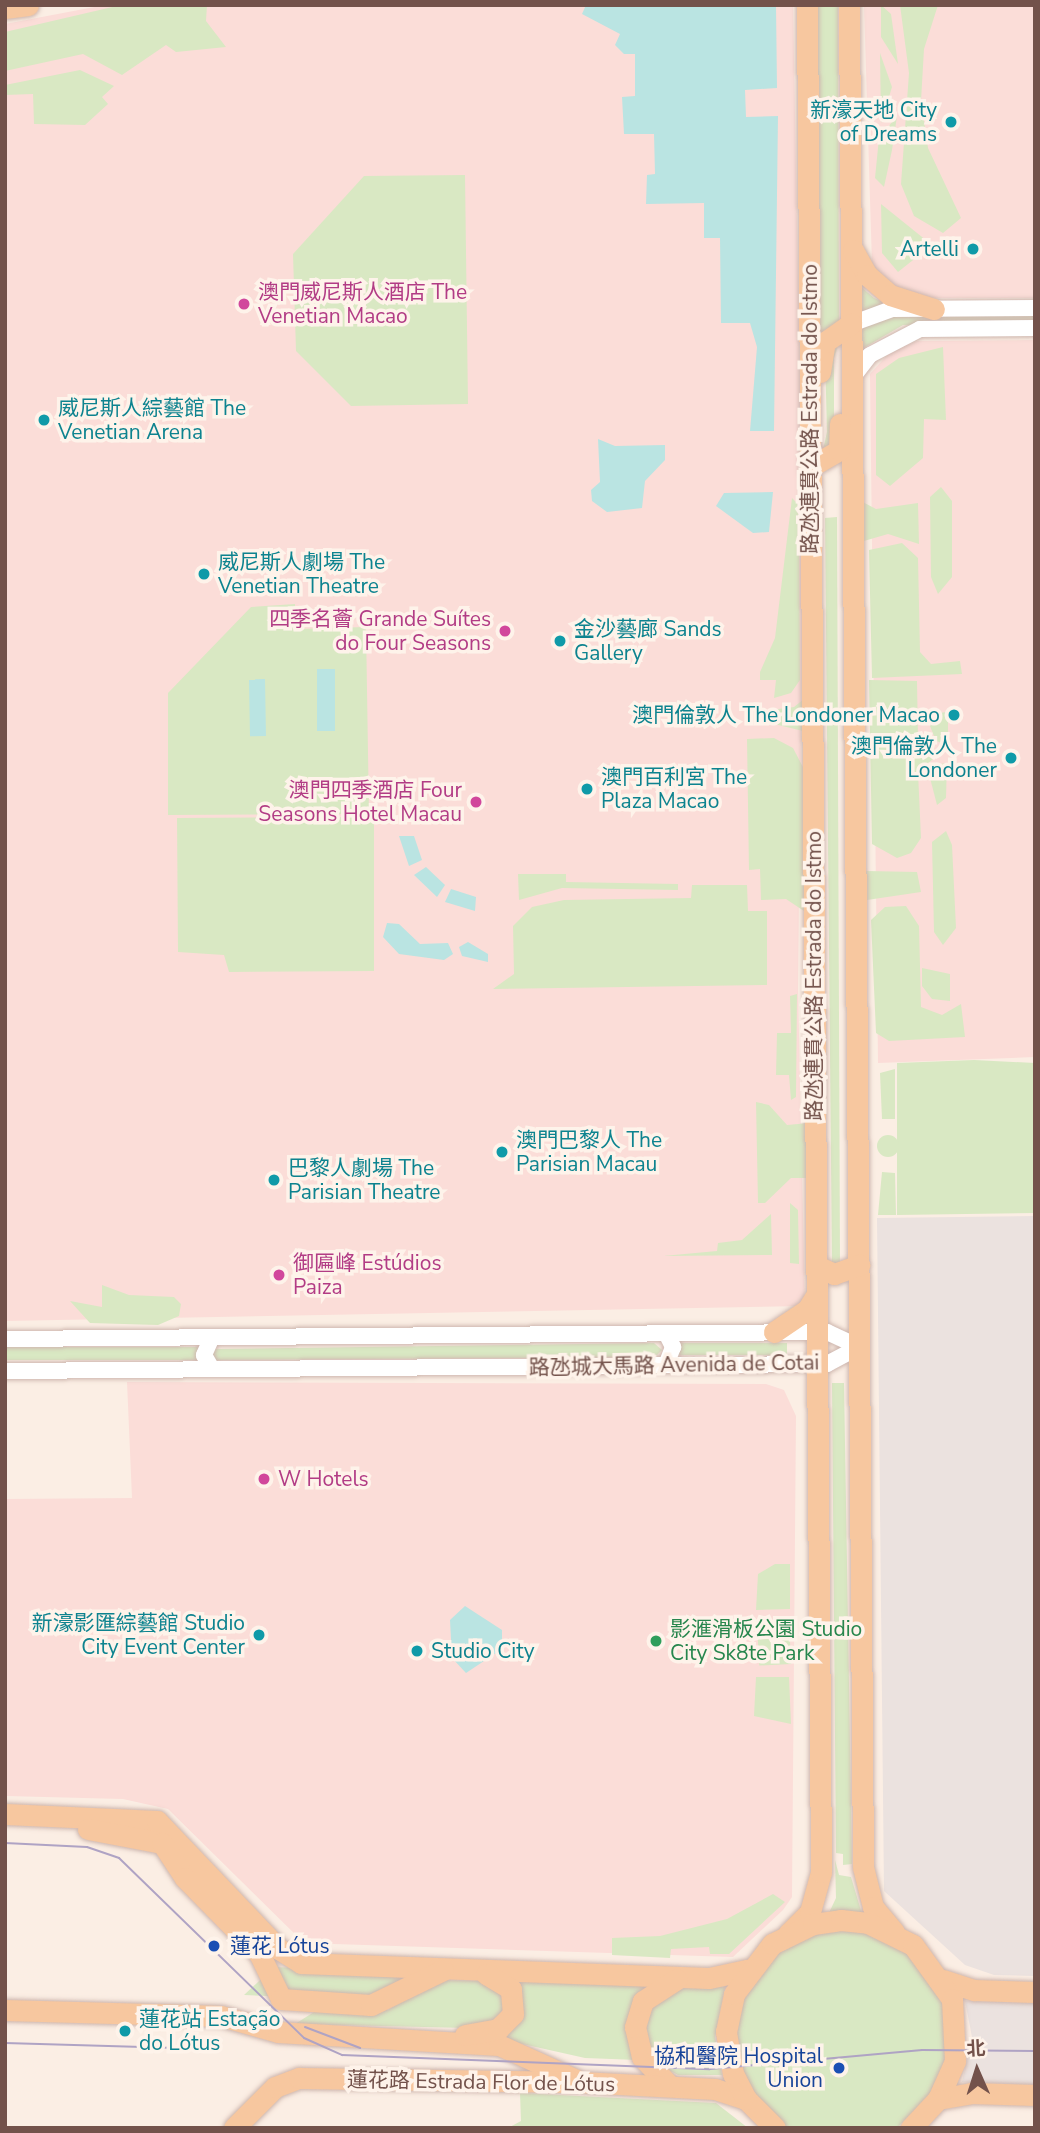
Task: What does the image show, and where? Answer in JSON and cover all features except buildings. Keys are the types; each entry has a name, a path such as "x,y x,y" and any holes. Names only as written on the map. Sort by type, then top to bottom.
{"main road":[{"path":"5,8 28,5"},
{"name":"路氹連貫公路 Estrada do Istmo","path":"747,1970 810,1912 821,1871 807,5"},
{"name":"路氹連貫公路 Estrada do Istmo","path":"849,5 863,1875 873,1907 894,1932 943,1979"},
{"path":"851,245 878,286 934,309"},
{"path":"810,425 819,404 821,350 851,324"},
{"path":"810,467 839,450 842,405 852,378"},
{"path":"817,1266 834,1274 859,1265"},
{"path":"774,1332 807,1310 817,1294"},
{"path":"5,1814 149,1818 291,1960 443,1969 686,1977 747,1970 726,2032 746,2099 775,2128"},
{"path":"5,1826 120,1831 162,1843 185,1878 259,1953 271,1987 285,2001 371,2005 443,1969"},
{"path":"788,1934 841,1920 894,1932"},
{"path":"393,2036 475,2034 503,2026 513,2014 511,1989 476,1970"},
{"path":"670,2087 642,2057 635,2027 652,1992 686,1977"},
{"path":"943,1979 974,1990 1035,1992"},
{"path":"911,2128 938,2099 958,2040 943,1979"},
{"name":"蓮花路 Estrada Flor de Lótus","path":"5,2010 221,2016 278,2032 393,2036"},
{"path":"393,2036 511,2048 581,2082"},
{"name":"蓮花路 Estrada Flor de Lótus","path":"234,2128 275,2087 299,2078 581,2082 715,2089 746,2099"},
{"path":"938,2099 971,2093 1035,2095"}],"street":[{"path":"851,324 892,309 1035,308"},
{"path":"852,378 870,355 920,329 1035,328"},
{"name":"路氹城大馬路 Avenida de Cotai","path":"5,1339 817,1332 859,1347"},
{"path":"666,1334 673,1347 666,1365"},
{"path":"212,1337 204,1355 212,1369"},
{"name":"路氹城大馬路 Avenida de Cotai","path":"5,1371 817,1364 837,1362 859,1347"}],"shaded area":[{"path":"105,5 793,5 803,548 798,989 805,1306 5,1321 5,24"},
{"name":"新濠天地 City of Dreams","path":"864,5 1035,5 1035,298 918,298 889,286 872,264"},
{"name":"澳門倫敦人 The Londoner Macao","path":"1035,340 1035,1057 878,1063 870,374 891,351 917,341"},
{"path":"1035,1216 1035,1976 994,1975 965,1965 884,1891 877,1218"},
{"path":"127,1382 766,1384 784,1390 796,1416 792,1897 783,1910 733,1957 304,1943 168,1809 123,1799 5,1796 5,1499 132,1498"},
{"path":"965,2001 1035,2003 1035,2085 962,2082 972,2037"}],"green space":[{"path":"121,5 207,5 206,21 226,47 176,52 166,45 122,75 83,54 5,71 5,32"},
{"path":"816,5 838,5 839,330 820,339"},
{"path":"881,5 891,14 898,64 881,37"},
{"path":"900,5 938,5 924,49 921,101 928,148 961,218 943,233 914,216 901,184 909,73"},
{"path":"880,53 892,87 881,123"},
{"path":"80,70 114,86 102,97 108,104 85,125 34,124 33,94 5,95 5,85"},
{"path":"897,116 884,187 875,178 879,138"},
{"path":"465,175 468,404 351,406 296,351 293,254 364,176"},
{"path":"881,204 932,245 898,272 882,253"},
{"path":"860,286 874,298 892,306 861,314"},
{"path":"1035,314 1035,323 903,325 862,349 862,328 883,317"},
{"path":"841,337 834,358 834,439 821,459 827,432 825,354"},
{"path":"943,347 946,420 924,419 923,458 890,486 876,475 876,374 899,358"},
{"path":"941,487 952,501 952,577 938,594 931,577 930,497"},
{"path":"792,498 799,505 800,680 791,693 774,698 776,680 760,680 760,672 775,638"},
{"path":"857,499 876,509 918,503 919,544 888,534 857,543"},
{"path":"837,517 840,1266 832,1265 825,518"},
{"path":"902,543 918,558 920,652 931,664 960,661 962,674 872,678 869,550"},
{"path":"295,604 295,629 366,627 369,814 168,815 168,693 251,607"},
{"path":"869,680 917,681 918,740 940,753 918,772 921,838 911,853 897,858 872,844"},
{"path":"804,699 803,731 762,721 762,711 794,707"},
{"path":"948,712 948,745 936,741 930,726 938,713"},
{"path":"774,738 793,748 805,771 807,913 786,899 761,900 760,869 749,870 747,739"},
{"path":"947,763 946,798 937,805 929,774 934,765"},
{"path":"374,817 374,971 229,972 224,955 178,952 177,818"},
{"path":"946,831 952,845 956,928 943,945 934,932 932,842"},
{"path":"867,871 917,872 921,892 867,900 861,874"},
{"path":"518,874 566,874 566,882 678,884 678,890 562,888 519,900"},
{"path":"692,885 747,885 748,911 767,911 767,985 493,989 514,974 513,926 532,907 564,900 691,898"},
{"path":"906,906 919,926 921,1007 942,1015 961,1004 965,1037 889,1041 876,1033 871,920 885,907"},
{"path":"922,968 950,974 950,1001 932,999 922,986"},
{"path":"797,994 796,1097 791,1100 789,1075 776,1075 777,1033 791,1033 790,996"},
{"path":"974,1060 1035,1063 1035,1213 897,1215 897,1063"},
{"path":"895,1069 895,1119 882,1119 880,1073"},
{"path":"756,1102 769,1105 787,1125 809,1123 812,1178 791,1178 765,1203 758,1203"},
{"path":"888,1135 896,1138 899,1146 896,1154 888,1157 880,1154 877,1146 880,1138"},
{"path":"882,1172 895,1173 896,1215 878,1215"},
{"path":"790,1203 798,1210 799,1264 790,1263"},
{"path":"771,1214 772,1255 663,1256 717,1251 718,1243 742,1240"},
{"path":"102,1285 129,1295 174,1297 181,1304 179,1316 158,1325 90,1323 70,1301 102,1307"},
{"path":"654,1343 662,1350 655,1357 214,1360 211,1349"},
{"path":"678,1343 787,1343 787,1355 678,1355"},
{"path":"5,1347 198,1347 198,1360 5,1360"},
{"path":"832,1383 844,1383 852,1864 843,1865 843,1854 836,1853"},
{"path":"775,1564 790,1564 790,1609 756,1610 758,1574"},
{"path":"789,1622 791,1664 759,1666 757,1624"},
{"path":"756,1677 789,1677 791,1724 754,1716"},
{"path":"835,1860 839,1875 851,1877 862,1914 828,1915 836,1898"},
{"path":"773,1894 785,1902 729,1954 710,1954 709,1947 671,1949 670,1958 612,1955 612,1938 660,1936 727,1919"},
{"path":"855,1928 904,1946 939,1985 951,2036 938,2086 897,2128 788,2128 761,2105 743,2076 735,2043 738,2009 762,1964 804,1935"},
{"path":"274,1967 422,1973 363,2000 244,1995"},
{"path":"436,1980 491,1981 501,1988 505,2006 495,2021 467,2028 295,2024 314,2012 388,2010"},
{"path":"516,1981 650,1985 638,2060 585,2058 500,2039"},
{"path":"689,1986 725,1987 715,2037 722,2075 678,2075 652,2061 642,2018 660,1994"},
{"path":"520,2093 716,2103 748,2128 508,2128 521,2121"}],"water":[{"path":"586,5 776,5 777,88 745,90 746,117 778,116 774,431 750,431 757,347 750,323 721,323 720,238 704,238 704,203 646,204 647,175 655,174 654,134 624,134 622,97 635,96 635,54 624,54 615,45 620,34 582,14"},
{"path":"598,439 615,446 665,445 665,460 645,481 642,508 607,512 592,501 591,490 600,482"},
{"path":"773,492 769,532 753,533 716,506 724,493"},
{"path":"317,669 335,669 335,731 317,731"},
{"path":"249,679 265,679 266,736 250,736"},
{"path":"399,836 414,836 422,860 409,866"},
{"path":"426,867 445,885 437,897 414,875"},
{"path":"451,889 476,897 475,911 445,902"},
{"path":"387,923 399,924 420,944 448,943 453,954 444,960 399,954 383,937"},
{"path":"468,942 488,954 488,962 462,956 459,947"},
{"path":"465,1606 502,1630 502,1649 466,1673 452,1658 450,1620"}],"tram line":[{"path":"5,1843 87,1847 119,1858 304,2038 342,2055 710,2069 922,2050 1035,2051"},
{"path":"305,2027 360,2048"},
{"path":"5,2043 203,2049"}],"place":[{"name":"新濠天地 City of Dreams","path":"951,122"},
{"name":"Artelli","path":"973,249"},
{"name":"澳門威尼斯人酒店 The Venetian Macao","path":"244,304"},
{"name":"威尼斯人綜藝館 The Venetian Arena","path":"44,420"},
{"name":"威尼斯人劇場 The Venetian Theatre","path":"204,574"},
{"name":"四季名薈 Grande Suítes do Four Seasons","path":"505,631"},
{"name":"金沙藝廊 Sands Gallery","path":"560,641"},
{"name":"澳門倫敦人 The Londoner Macao","path":"954,715"},
{"name":"澳門倫敦人 The Londoner","path":"1011,758"},
{"name":"澳門百利宮 The Plaza Macao","path":"587,789"},
{"name":"澳門四季酒店 Four Seasons Hotel Macau","path":"476,802"},
{"name":"澳門巴黎人 The Parisian Macau","path":"502,1152"},
{"name":"巴黎人劇場 The Parisian Theatre","path":"274,1180"},
{"name":"御匾峰 Estúdios Paiza","path":"279,1275"},
{"name":"W Hotels","path":"264,1479"},
{"name":"新濠影匯綜藝館 Studio City Event Center","path":"259,1635"},
{"name":"影滙滑板公園 Studio City Sk8te Park","path":"656,1641"},
{"name":"Studio City","path":"417,1651"},
{"name":"蓮花 Lótus","path":"214,1946"},
{"name":"蓮花站 Estação do Lótus","path":"125,2031"},
{"name":"協和醫院 Hospital Union","path":"839,2068"}]}
